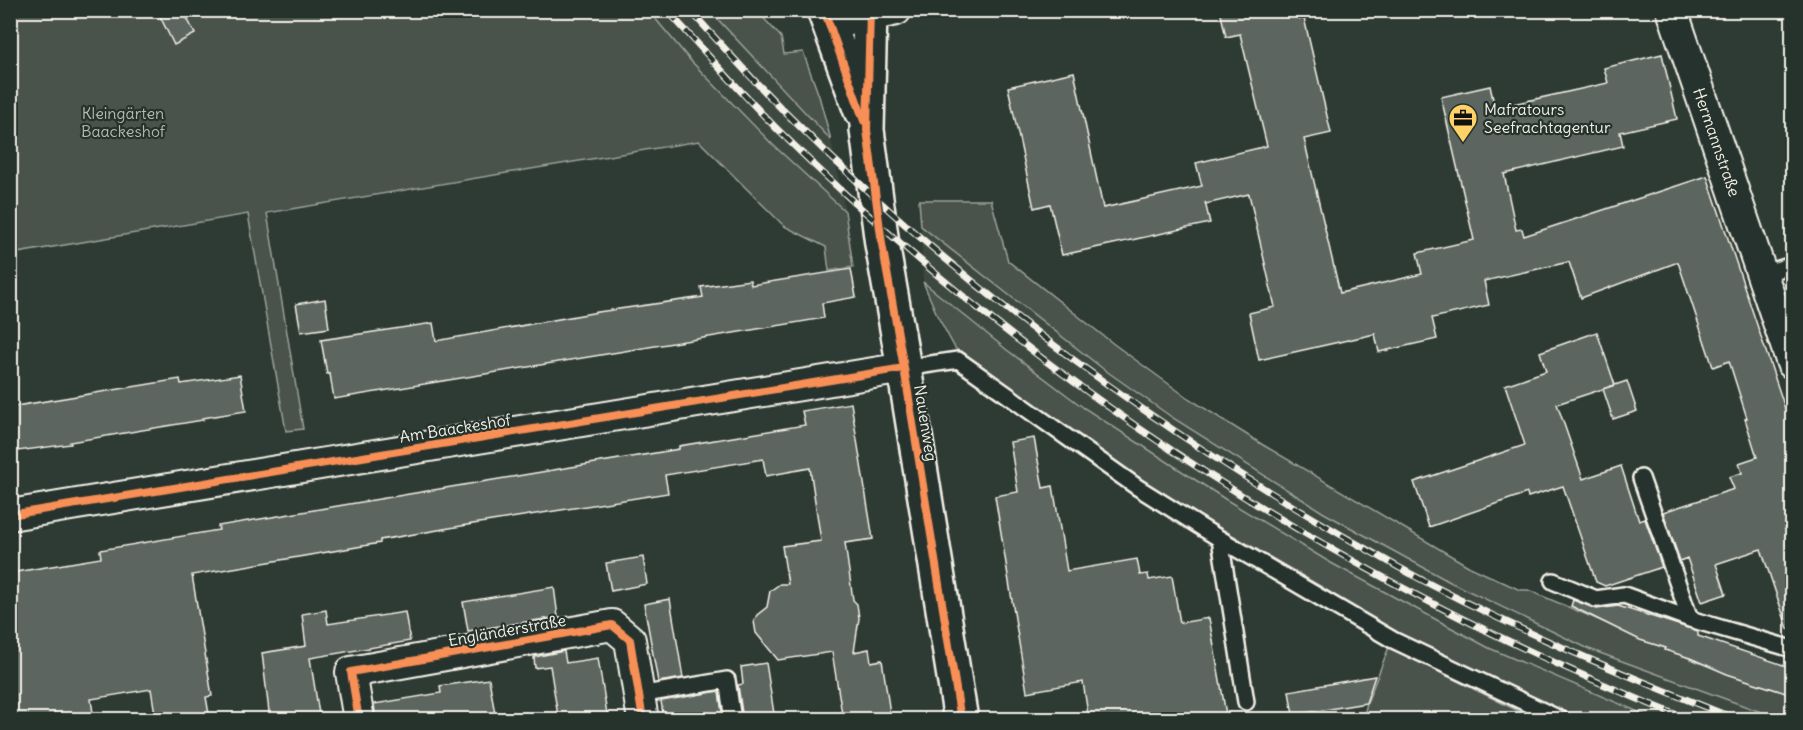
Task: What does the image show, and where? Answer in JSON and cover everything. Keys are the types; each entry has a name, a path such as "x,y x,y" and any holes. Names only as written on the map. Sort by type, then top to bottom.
{"street":[{"name":"Hermannstraße","path":"1672,10 1792,363"},
{"path":"826,17 879,12"},
{"name":"Nauenweg","path":"867,130 879,12"},
{"name":"Nauenweg","path":"826,17 867,130 882,244 961,720"},
{"name":"Am Baackeshof","path":"10,515 904,368"},
{"name":"Engländerstraße","path":"359,720 351,672 612,625 630,640 641,707"}],"lane":[{"path":"1763,274 1792,265"},
{"path":"904,368 958,360 1137,487 1220,539 1393,640 1562,720"},
{"path":"1641,478 1690,619"},
{"path":"1220,539 1246,702"},
{"path":"1553,581 1596,599 1624,595 1690,619 1792,649"},
{"path":"641,707 727,680 733,720"}],"shaded area":[{"path":"648,11 710,11 831,140 845,211 772,144 690,60"},
{"path":"921,226 1102,368 1173,418 1324,513 1450,582 1589,649 1780,719 1655,719 1489,648 1331,563 1225,499 1084,408 923,282"}],"green space":[{"name":"Kleingärten Baackeshof","path":"648,10 690,60 772,144 845,211 853,267 829,271 826,247 784,226 699,141 267,213 303,429 286,431 248,214 11,254 11,11"},
{"path":"710,11 757,11 781,37 784,54 803,52 819,96 831,140"},
{"path":"919,200 991,200 1008,261 1115,345 1188,398 1470,567 1520,590 1528,590 1703,664 1792,695 1792,719 1780,719 1589,649 1450,582 1324,513 1173,418 1102,368 921,226"},
{"path":"923,282 1084,408 1225,499 1331,563 1489,648 1655,719 1576,719 1496,683 1375,621 1320,586 1160,493 955,348"},
{"path":"1389,647 1534,719 1363,719"}],"building":[{"path":"157,10 183,10 195,34 174,45"},
{"path":"1220,10 1299,10 1300,19 1304,18 1331,133 1304,139 1340,293 1422,274 1417,253 1474,240 1441,97 1490,86 1495,108 1608,83 1604,68 1662,54 1677,119 1620,132 1623,146 1504,174 1516,230 1522,229 1524,236 1707,176 1792,429 1792,628 1788,629 1761,549 1716,564 1726,594 1702,602 1687,558 1680,561 1663,512 1734,489 1729,477 1742,473 1739,463 1757,457 1729,361 1713,367 1678,262 1581,298 1569,262 1484,281 1489,305 1432,318 1437,339 1379,352 1375,334 1259,360 1249,313 1275,307 1249,194 1206,204 1205,202 1210,223 1062,255 1050,204 1034,208 1008,87 1074,72 1103,208 1202,186 1196,163 1267,146 1240,34 1226,37"},
{"path":"851,269 856,297 822,303 824,318 334,399 321,340 433,323 436,341 598,312 703,297 701,287 750,280 751,285"},
{"path":"325,299 329,328 301,332 296,304"},
{"path":"1597,332 1615,385 1557,404 1583,479 1621,466 1639,521 1645,519 1662,567 1605,586 1596,582 1563,486 1528,497 1527,493 1429,527 1414,482 1525,445 1505,385 1546,371 1540,352"},
{"path":"240,375 246,411 70,442 71,444 10,452 10,407 180,379 181,384"},
{"path":"1627,381 1637,411 1613,419 1603,389"},
{"path":"851,403 873,539 845,543 853,600 857,604 859,618 854,652 869,649 871,662 882,660 891,720 843,720 832,652 778,660 756,633 754,621 757,615 767,607 770,591 780,584 788,584 782,546 821,541 810,468 766,476 763,459 665,475 668,493 380,540 380,543 192,575 212,696 206,697 210,720 156,720 151,689 91,699 94,720 10,720 10,573 101,558 100,550 219,530 218,526 679,449 679,446 805,425 802,411"},
{"path":"1034,438 1043,488 1053,486 1067,571 1137,559 1140,575 1148,574 1149,580 1172,576 1180,623 1209,618 1227,720 1089,720 1083,682 1027,692 995,496 1018,492 1010,442"},
{"path":"643,557 647,584 611,591 606,563"},
{"path":"554,587 558,617 468,631 463,602"},
{"path":"670,599 683,678 658,682 644,604"},
{"path":"1573,600 1597,609 1618,606 1698,631 1698,636 1792,668 1792,695 1727,674 1665,650 1666,648 1640,640 1571,606"},
{"path":"326,610 328,624 405,612 410,641 310,658 320,720 270,720 262,653 306,646 302,614"},
{"path":"564,651 566,663 598,658 608,720 566,720 565,715 558,716 550,666 535,668 534,657"},
{"path":"766,663 775,720 743,720 738,685 743,684 741,667"},
{"path":"1375,676 1366,703 1293,715 1289,691"},
{"path":"489,679 496,720 376,720 374,704 441,693 440,686"},
{"path":"719,691 723,720 664,720 661,701"}],"railway":[{"path":"667,10 779,131 880,225 984,313 1092,395 1204,472 1320,542 1440,607 1562,666 1689,720"},
{"path":"690,10 752,79 791,118 930,246 1079,364 1156,418 1316,520 1439,589 1565,649 1738,720"}],"cycle path":[{"path":"824,10 864,121"},
{"path":"870,10 867,130 882,244 961,720"},
{"path":"10,515 904,368"},
{"path":"359,720 351,672 612,625 630,640 643,720"}],"place":[{"name":"Mafratours Seefrachtagentur","path":"1463,144"}]}
